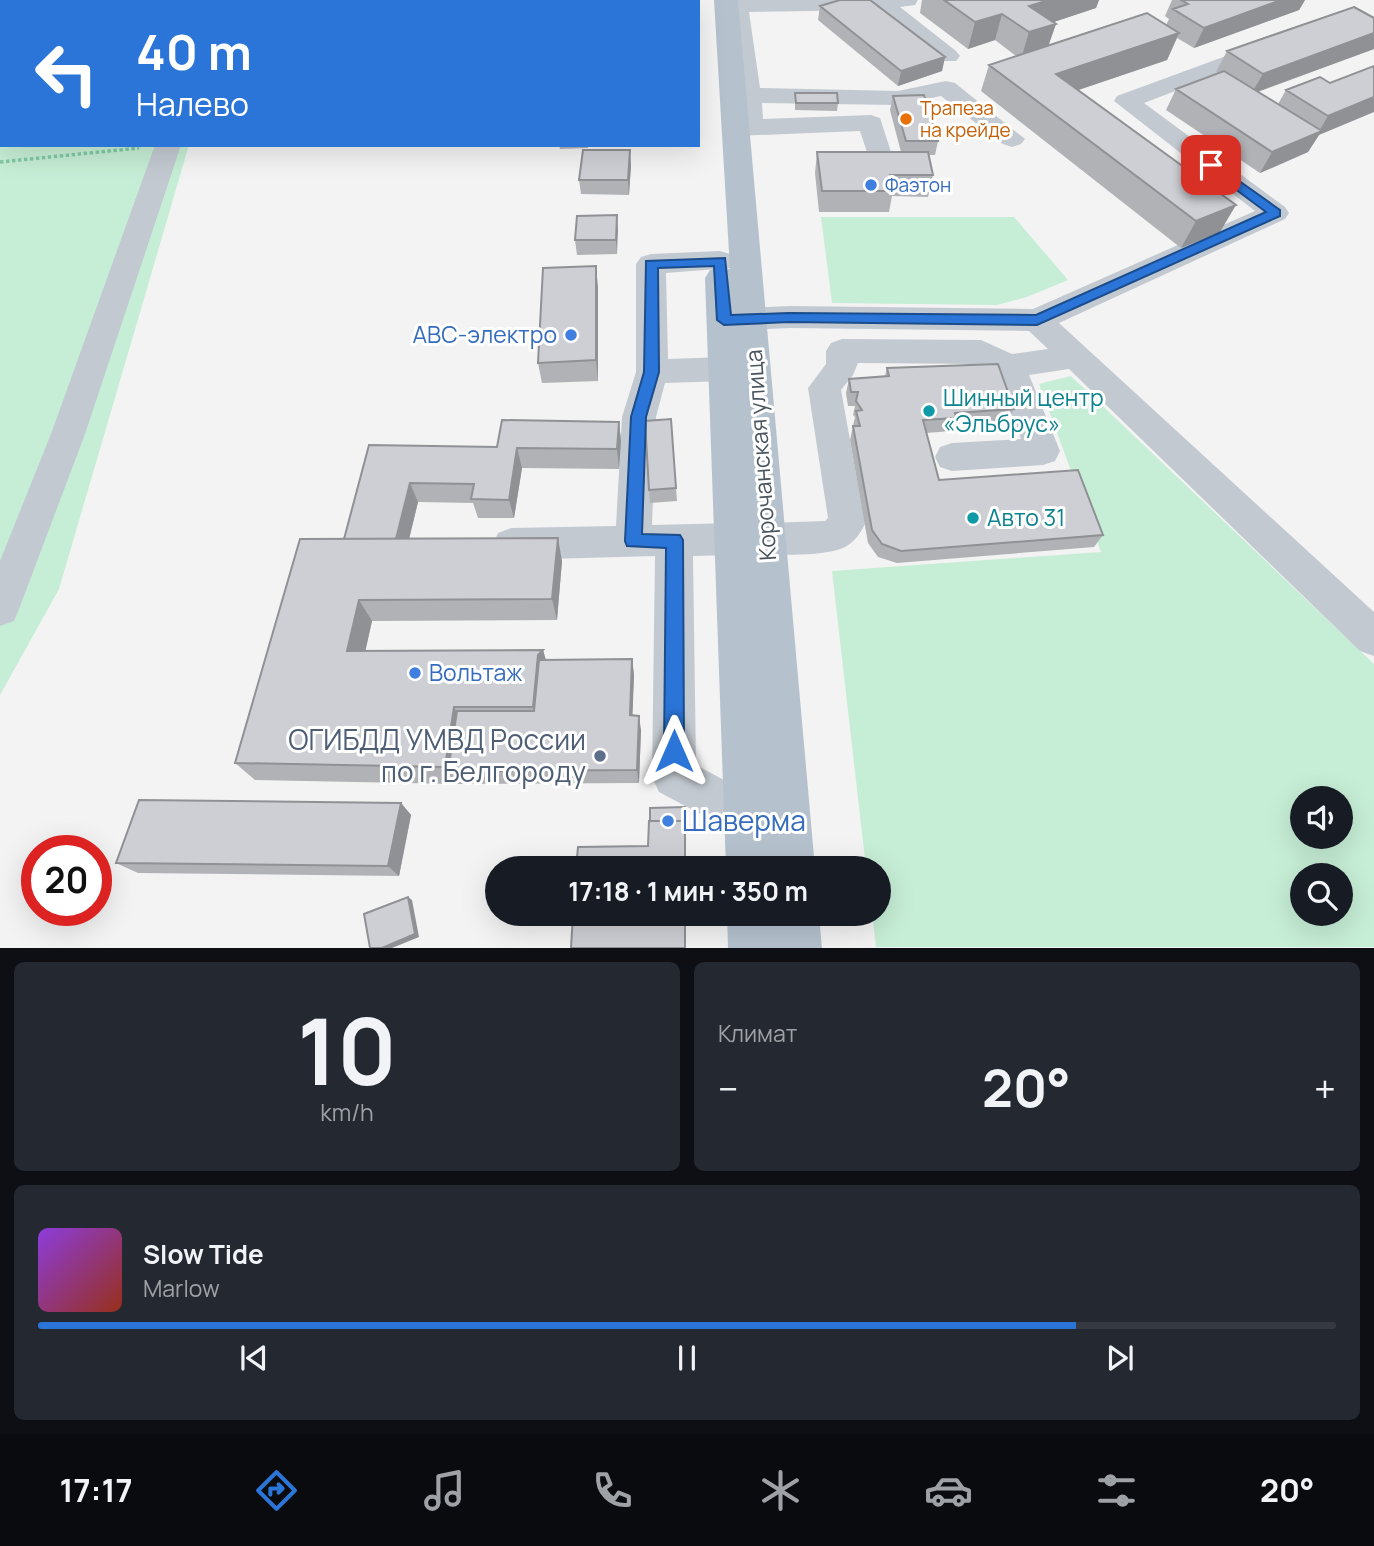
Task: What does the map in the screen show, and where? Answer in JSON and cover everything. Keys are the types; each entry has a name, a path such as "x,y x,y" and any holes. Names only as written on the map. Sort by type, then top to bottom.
{"main road":[{"name":"Корочанская улица","path":"724,3 743,111 737,319 751,539 751,856"},
{"name":"Корочанская улица","path":"724,3 720,261 737,319 726,369 751,539 789,856"},
{"path":"753,926 754,947"},
{"path":"794,926 796,947"}],"street":[{"path":"724,3 881,4 907,0"},
{"path":"881,4 948,56"},
{"path":"737,319 1037,320 1275,213 1125,101 1291,39"},
{"path":"743,111 898,97 946,88 1012,139"},
{"path":"743,111 871,123 879,155"},
{"path":"0,609 68,434 166,147"},
{"path":"633,541 639,417 652,372 651,264 720,261"},
{"path":"481,545 832,536 847,524 824,387 842,367 842,351 833,318"},
{"path":"1037,320 1374,638"},
{"path":"842,351 981,352 1009,366 1076,356"},
{"path":"952,457 1042,451 1009,366"},
{"path":"652,372 726,369"},
{"path":"674,540 674,777 749,818"}],"path":[{"path":"0,162 147,147"}],"green space":[{"path":"0,147 188,147 59,589 0,695"},
{"path":"821,217 1014,217 1068,280 1027,297 997,305 832,303"},
{"path":"1071,376 1374,664 1374,947 876,947 873,926 891,926 891,856 865,856 832,571 1101,552 1039,384"}],"building":[{"path":"840,0 870,0 945,57 901,71 820,6"},
{"path":"944,0 1049,0 1029,6 1056,24 1029,32 1002,14 975,22"},
{"path":"1181,0 1281,0 1204,28 1173,9 1188,4"},
{"path":"1354,7 1374,18 1374,33 1263,74 1227,51"},
{"path":"1147,13 1179,33 1056,74 1236,205 1196,221 989,65"},
{"path":"1374,66 1374,97 1328,116 1286,90 1320,77 1330,83"},
{"path":"1224,71 1322,131 1272,152 1176,89"},
{"path":"795,93 837,93 838,103 796,103"},
{"path":"924,95 938,141 906,141 893,96"},
{"path":"583,150 630,150 628,180 579,180"},
{"path":"817,152 928,152 933,175 890,175 893,191 822,191"},
{"path":"617,215 616,240 575,240 577,216"},
{"name":"АВС-электро","path":"596,266 596,360 538,363 543,268"},
{"path":"998,364 1014,409 955,413 956,418 923,420 939,480 1078,470 1103,535 901,551 882,544 872,530 853,426 860,426 856,411 862,410 856,401 858,392 851,392 849,379 889,376 887,368"},
{"path":"671,419 676,488 649,490 645,421"},
{"path":"502,420 619,422 617,449 517,448 509,500 471,499 474,484 410,483 396,539 344,539 369,445 497,447"},
{"name":"Вольтаж","path":"558,538 552,599 359,600 347,651 543,650 538,655 533,707 454,707 445,767 235,763 300,539"},
{"path":"632,659 630,715 639,716 637,770 448,771 457,711 534,711 539,660"},
{"path":"139,800 401,803 388,866 116,863"},
{"path":"685,807 685,821 650,821 650,808"},
{"path":"649,821 685,821 685,856 577,856 578,847 648,846"},
{"path":"408,897 415,934 382,948 370,948 364,914"},
{"path":"572,926 685,926 685,948 571,948"}],"place":[{"name":"Трапеза на крейде","path":"906,119"},
{"name":"Фаэтон","path":"871,185"},
{"name":"АВС-электро","path":"571,335"},
{"name":"Шинный центр «Эльбрус»","path":"929,411"},
{"name":"Авто 31","path":"973,518"},
{"name":"Вольтаж","path":"415,673"},
{"name":"ОГИБДД УМВД России по г. Белгороду","path":"600,756"},
{"name":"Шаверма","path":"668,821"}],"route":[{"path":"674,751 674,540 633,541 639,417 652,372 651,264 720,261 724,320 789,317 1037,320 1275,213 1211,165"}]}
